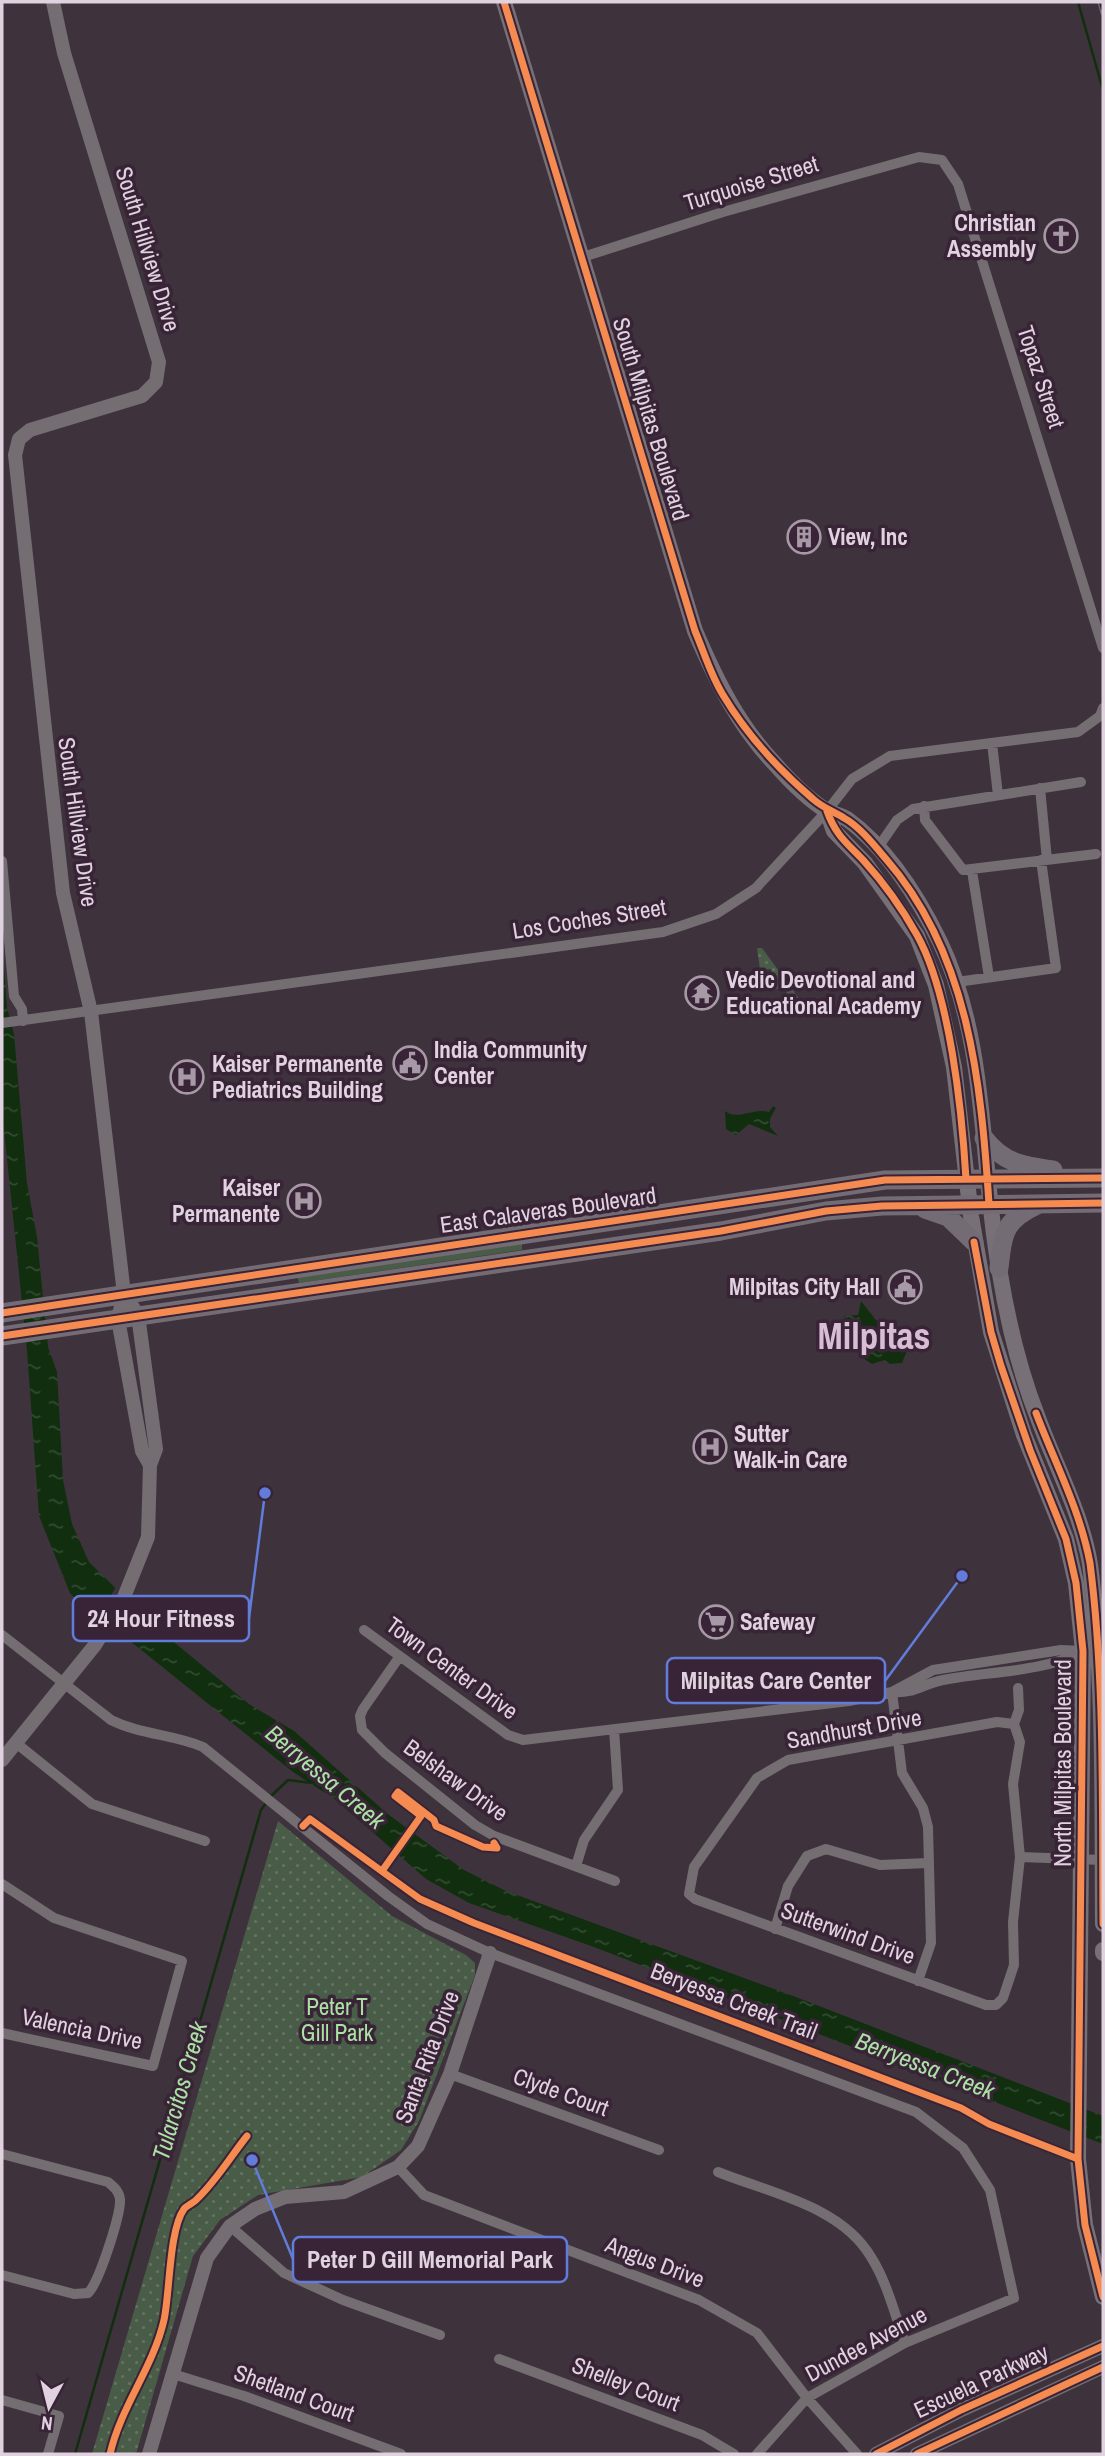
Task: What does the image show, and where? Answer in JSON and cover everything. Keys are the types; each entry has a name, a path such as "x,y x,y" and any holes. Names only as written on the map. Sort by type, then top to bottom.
{"highway":[{"path":"984,1138 993,1150 1011,1162 1101,1178"},
{"name":"East Calaveras Boulevard","path":"10,1311 876,1181 1101,1178"},
{"name":"East Calaveras Boulevard","path":"11,1335 721,1231 825,1211 969,1203 1103,1203"},
{"path":"999,1268 1004,1234 1011,1220 1042,1203"},
{"path":"882,1206 931,1210 952,1220 974,1242"}],"main road":[{"name":"South Milpitas Boulevard","path":"504,2 695,631 722,693 774,764 827,811 846,818 877,849 920,904 957,982 975,1060 989,1203"},
{"name":"South Milpitas Boulevard","path":"827,811 834,831 865,863 917,936 932,974 954,1067 969,1203"},
{"name":"North Milpitas Boulevard","path":"969,1203 991,1332 1030,1450 1066,1539 1076,1583 1083,1651 1077,2079 1079,2159 1085,2225 1103,2297"},
{"name":"North Milpitas Boulevard","path":"989,1203 1009,1320 1036,1413 1076,1509 1090,1562 1102,1646 1103,1924"}],"street":[{"name":"South Hillview Drive","path":"53,2 67,64 159,362 156,382 142,396 30,430 19,439 15,455 62,893 91,1012 124,1294"},
{"name":"Turquoise Street","path":"583,257 723,212 919,156 933,156"},
{"name":"Topaz Street","path":"933,156 942,160 958,184 1103,648"},
{"name":"Los Coches Street","path":"2,1023 663,932 716,914 756,888 827,811 852,779 890,756 1078,732 1102,715"},
{"path":"992,743 998,795"},
{"path":"877,849 897,820 912,809 1081,782"},
{"path":"957,982 1056,968 1044,860 1040,788"},
{"path":"925,806 925,820 963,870 1096,854"},
{"path":"2,861 14,996 22,1009 22,1021"},
{"path":"972,871 989,977"},
{"path":"2,1760 101,1637 132,1583 148,1537 150,1465 156,1449 138,1315 124,1294"},
{"path":"124,1294 118,1318 142,1451 150,1465"},
{"name":"Town Center Drive","path":"364,1630 508,1735 523,1740 849,1701 892,1692 933,1670 1060,1650 1083,1651 1102,1646"},
{"path":"2,1635 111,1720 137,1731 185,1739 203,1747 261,1791 388,1896 427,1924 489,1953"},
{"name":"Belshaw Drive","path":"400,1656 363,1709 362,1730 385,1753 475,1825 494,1836 615,1881"},
{"path":"1018,1688 1018,1710 1014,1724 1020,1742 1013,1784 1020,1857 1082,1857 1103,1860"},
{"path":"892,1692 902,1773 923,1808 928,1827 931,1943 918,1981"},
{"name":"Sandhurst Drive","path":"689,1894 694,1867 757,1778 788,1759 997,1723 1014,1724"},
{"path":"576,1866 584,1840 618,1790 614,1729"},
{"path":"16,1743 92,1804 205,1841"},
{"path":"775,1929 788,1886 807,1856 826,1849 880,1865 928,1863"},
{"name":"Sutterwind Drive","path":"689,1894 695,1899 918,1981 986,2005 996,2005 1003,1998 1014,1965 1013,1922 1020,1857"},
{"name":"Valencia Drive","path":"2,1884 54,1918 182,1961 153,2066 2,2033"},
{"name":"Santa Rita Drive","path":"149,2454 207,2258 230,2226 255,2209 285,2197 344,2192 398,2166 418,2146 450,2074 489,1953"},
{"name":"Dundee Avenue","path":"489,1953 916,2112 963,2148 990,2190 1014,2298 905,2343 807,2398 757,2454"},
{"name":"Clyde Court","path":"450,2074 659,2150"},
{"path":"2,2154 100,2179 116,2188 121,2203 96,2282 88,2293 74,2294 2,2275"},
{"name":"Angus Drive","path":"398,2166 425,2195 699,2300 757,2333 807,2398 857,2454"},
{"path":"718,2172 830,2216 854,2234 872,2259 905,2343"},
{"path":"230,2226 284,2273 343,2300 440,2335"},
{"name":"Escuela Parkway","path":"876,2454 961,2410 1103,2346"},
{"name":"Shelley Court","path":"499,2359 702,2435 734,2454"},
{"name":"Escuela Parkway","path":"917,2454 1103,2367"},
{"name":"Shetland Court","path":"173,2374 244,2396 401,2454"},
{"path":"2,2400 59,2416 48,2454"}],"green space":[{"path":"757,948 762,948 808,1011 801,1014 800,1008 789,1008 786,988 774,989 771,969 760,970"},
{"path":"522,1243 522,1250 299,1283 297,1276"},
{"name":"Peter T Gill Park","path":"278,1821 392,1916 466,1955 475,1963 475,1975 419,2121 401,2150 362,2177 258,2195 220,2220 193,2256 136,2454 92,2454"}],"water":[{"name":"Berryessa Creek","path":"2,937 7,1008 14,1034 27,1183 37,1237 48,1347 57,1372 63,1480 72,1524 89,1562 152,1624 249,1704 294,1731 389,1815 464,1870 506,1891 796,1997 1103,2116 1103,2144 594,1947 469,1903 426,1879 336,1800 293,1772 99,1616 89,1613 70,1593 39,1516 27,1351 2,1111"},
{"path":"773,1106 776,1108 770,1119 770,1127 778,1136 749,1124 736,1135 726,1129 725,1111 735,1115 769,1112"},
{"path":"861,1301 876,1320 900,1332 900,1335 892,1336 892,1340 902,1340 909,1346 902,1363 890,1364 885,1360 872,1364 861,1357 855,1333 846,1323 844,1316 858,1315"}],"pier":[{"path":"117,1585 139,1605 120,1637 97,1619"}],"waterway":[{"path":"1078,2 1103,90"},
{"name":"Tularcitos Creek","path":"270,1797 288,1780 312,1783"},
{"name":"Tularcitos Creek","path":"75,2454 261,1810 266,1803"}],"railway":[{"path":"1100,2 1103,13"}],"cycle path":[{"path":"504,2 695,631 708,664 732,710 753,738 813,799 850,822 866,837 914,896 936,936 966,1021 975,1066 989,1204"},
{"path":"827,811 838,833 871,869 899,906 917,935 928,960 938,988 952,1054 966,1179"},
{"path":"2,1313 885,1180 1103,1178"},
{"path":"2,1336 721,1231 826,1211 882,1206 1103,1203"},
{"path":"974,1242 991,1332 1001,1366 1030,1450 1066,1539 1076,1583 1083,1651 1078,2159 1085,2225 1103,2297"},
{"path":"1036,1413 1074,1505 1090,1563 1100,1697 1103,1924"},
{"path":"382,1871 421,1816 395,1796 398,1792 434,1820 436,1826 483,1847 497,1848 494,1843"},
{"name":"Beryessa Creek Trail","path":"303,1826 310,1819 420,1899 474,1923 961,2108 989,2124 1078,2159"},
{"path":"110,2454 115,2436 159,2338 179,2219 185,2208 211,2184 247,2136"},
{"path":"876,2454 961,2410 1103,2346"},
{"path":"917,2454 1103,2367"}],"place":[{"name":"Christian Assembly","path":"1061,236"},
{"name":"View, Inc","path":"804,537"},
{"name":"Vedic Devotional and Educational Academy","path":"702,993"},
{"name":"India Community Center","path":"410,1063"},
{"name":"Kaiser Permanente Pediatrics Building","path":"187,1077"},
{"name":"Kaiser Permanente","path":"304,1201"},
{"name":"Milpitas City Hall","path":"905,1287"},
{"name":"Sutter Walk-in Care","path":"710,1447"},
{"name":"24 Hour Fitness","path":"265,1493"},
{"name":"Milpitas Care Center","path":"962,1576"},
{"name":"Safeway","path":"716,1622"},
{"name":"Peter D Gill Memorial Park","path":"252,2160"}],"district":[{"name":"Milpitas","path":"874,1336"}]}
